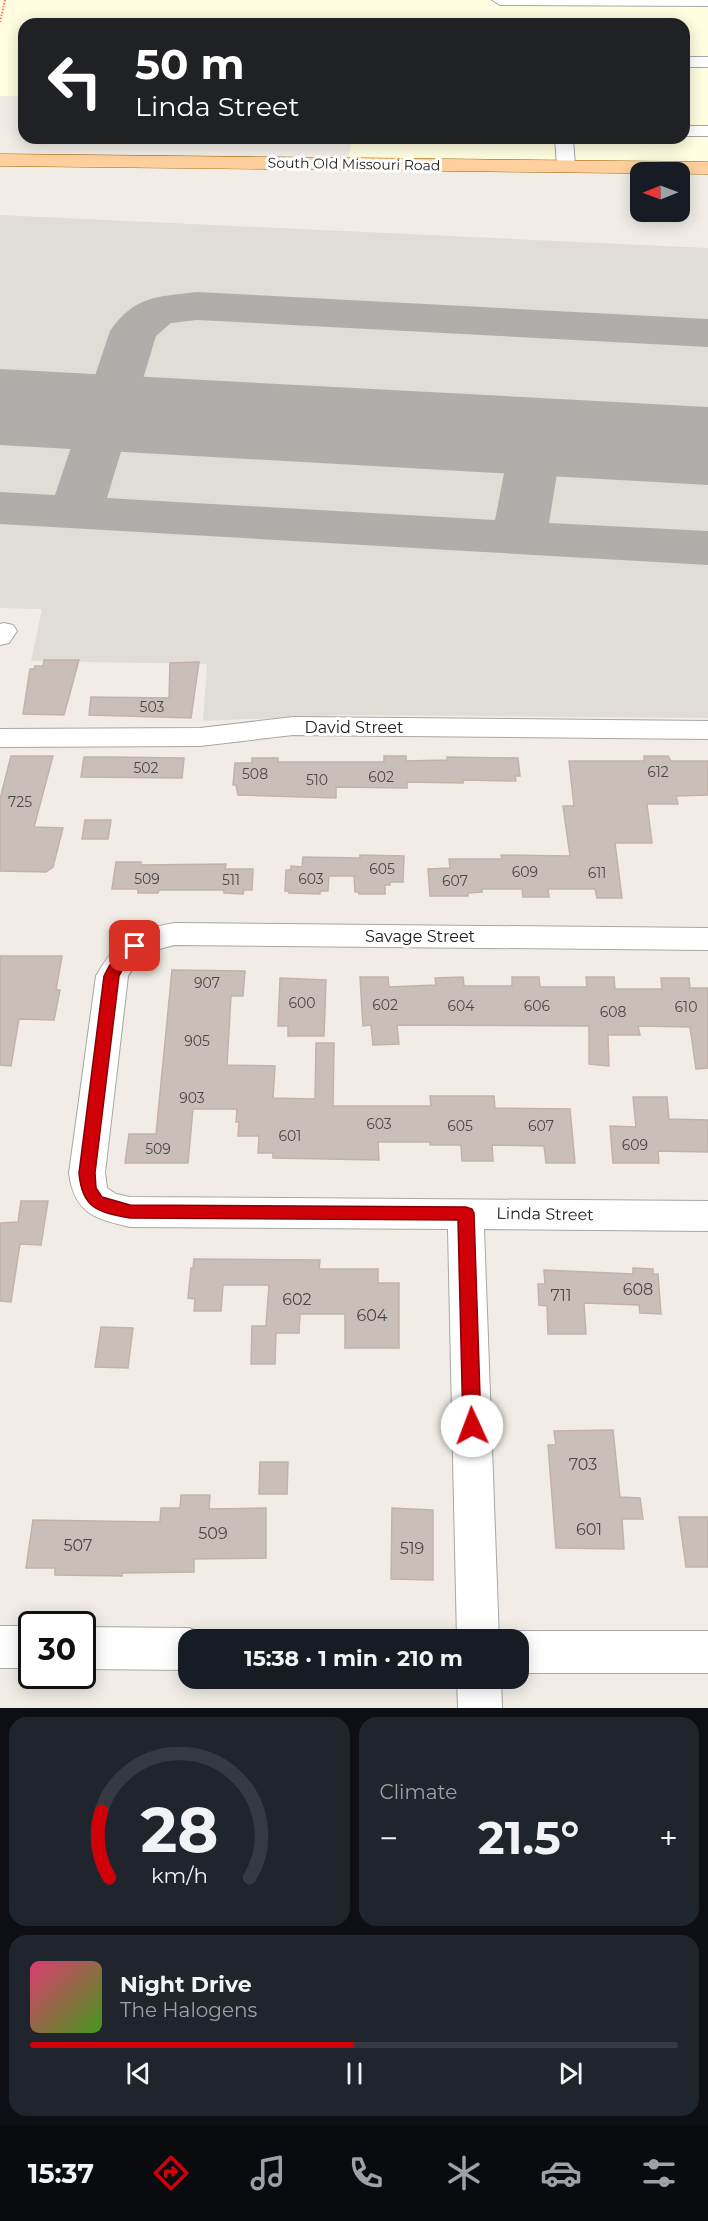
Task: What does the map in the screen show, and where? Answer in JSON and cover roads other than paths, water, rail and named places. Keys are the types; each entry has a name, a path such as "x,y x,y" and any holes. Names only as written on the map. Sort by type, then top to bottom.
{"main road":[{"name":"South Old Missouri Road","path":"0,160 708,168"}],"street":[{"path":"500,0 708,1"},
{"path":"690,62 708,62"},
{"path":"690,131 708,131"},
{"path":"564,144 566,166"},
{"name":"David Street","path":"0,738 200,737 293,726 708,730"},
{"name":"Savage Street","path":"96,1202 88,1189 87,1173 112,976 120,960 135,946 154,938 175,934 708,939"},
{"name":"Linda Street","path":"96,1202 109,1208 130,1212 708,1216"},
{"path":"466,1213 478,1629"},
{"path":"0,1647 18,1647"},
{"path":"96,1648 178,1649"},
{"path":"529,1652 708,1652"},
{"path":"479,1689 480,1708"}]}
